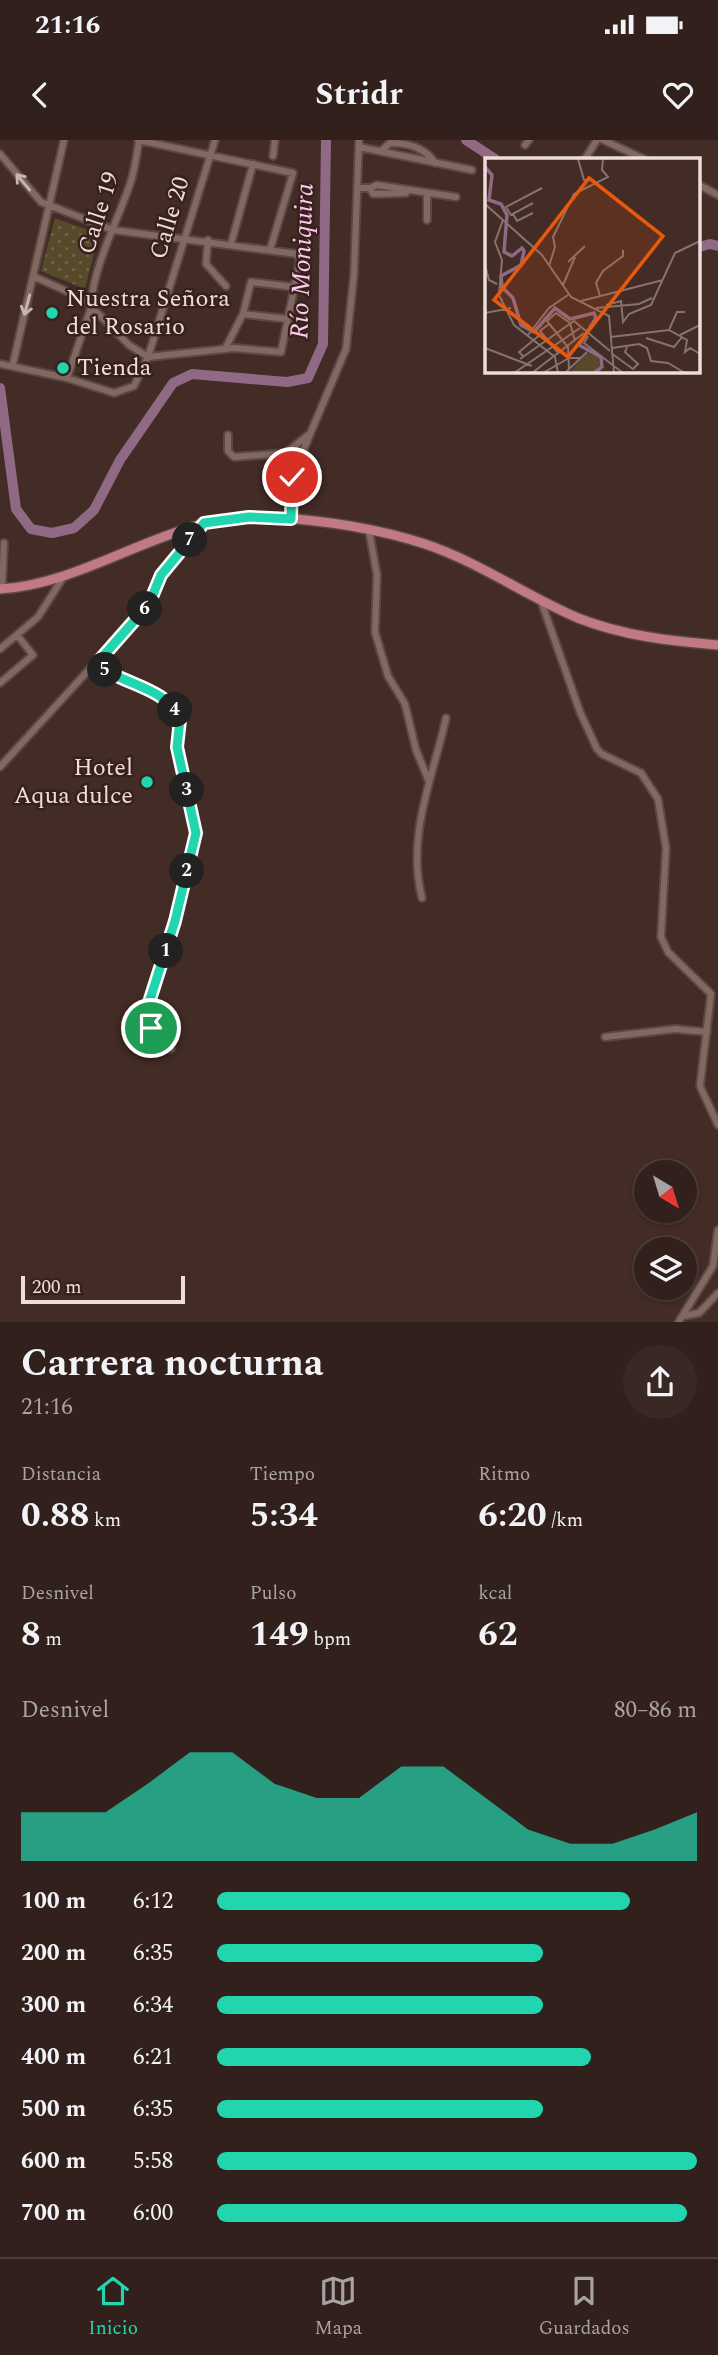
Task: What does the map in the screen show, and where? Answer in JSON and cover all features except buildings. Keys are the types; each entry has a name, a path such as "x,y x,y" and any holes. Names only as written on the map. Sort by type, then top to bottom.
{"main road":[{"path":"1,589 41,583 204,523 249,517 291,519 369,531 428,545 541,601 609,629 718,645"}],"street":[{"path":"64,140 34,277 7,364 67,378"},
{"path":"139,140 293,173 270,250"},
{"name":"Calle 19","path":"67,378 131,181 139,140"},
{"name":"Calle 20","path":"67,378 114,393 134,386 148,357 215,140"},
{"path":"274,156 275,140"},
{"path":"586,158 597,140"},
{"path":"603,140 643,158"},
{"path":"291,519 292,477 346,349 354,274 359,143 381,151 472,170"},
{"path":"381,151 390,143 403,143 423,151 435,163"},
{"path":"0,154 36,197 48,206 113,230 185,237 297,254 300,260 282,352 225,349 148,357 129,345 84,299 34,277"},
{"path":"231,244 253,164"},
{"path":"715,193 718,184"},
{"path":"359,188 377,185 456,197"},
{"path":"423,193 427,220"},
{"path":"208,240 206,264 226,286"},
{"path":"225,349 243,314 251,282 294,287"},
{"path":"243,314 288,319"},
{"path":"228,435 228,451 234,457 286,453 311,432"},
{"path":"0,767 149,604 161,575 204,523"},
{"path":"369,531 377,575 375,632 388,676 405,704 419,758 428,779"},
{"path":"1,589 4,543"},
{"path":"0,649 38,617 65,575"},
{"path":"541,601 597,749 641,773 658,799 666,848 660,934 667,950 711,994 699,1086 718,1125"},
{"path":"0,683 33,655 17,635"},
{"path":"97,663 115,677 164,698 180,720 177,747 196,833 175,921 145,1015 148,1024 171,1049"},
{"path":"422,898 418,874 419,832 428,779 446,718"},
{"path":"605,1037 675,1029 708,1029 718,1024"},
{"path":"680,1320 713,1266 718,1230"},
{"path":"680,1320 699,1313 718,1293"}],"shaded area":[{"path":"55,218 99,234 85,289 41,271"}],"waterway":[{"name":"Río Moniquira","path":"0,388 16,509 31,529 52,533 74,528 94,510 120,460 173,383 192,374 287,382 308,378 323,344 326,140"},
{"name":"Río Moniquira","path":"466,140 493,158"},
{"name":"Río Moniquira","path":"700,247 710,244 718,246"}],"place":[{"name":"Nuestra Señora del Rosario","path":"52,313"},
{"name":"Tienda","path":"63,368"},
{"name":"Hotel Aqua dulce","path":"147,782"}],"route":[{"path":"151,1028 145,1015 175,921 196,833 177,747 180,720 164,698 109,674 97,663 149,604 161,575 204,523 249,517 291,519 292,477"}]}
